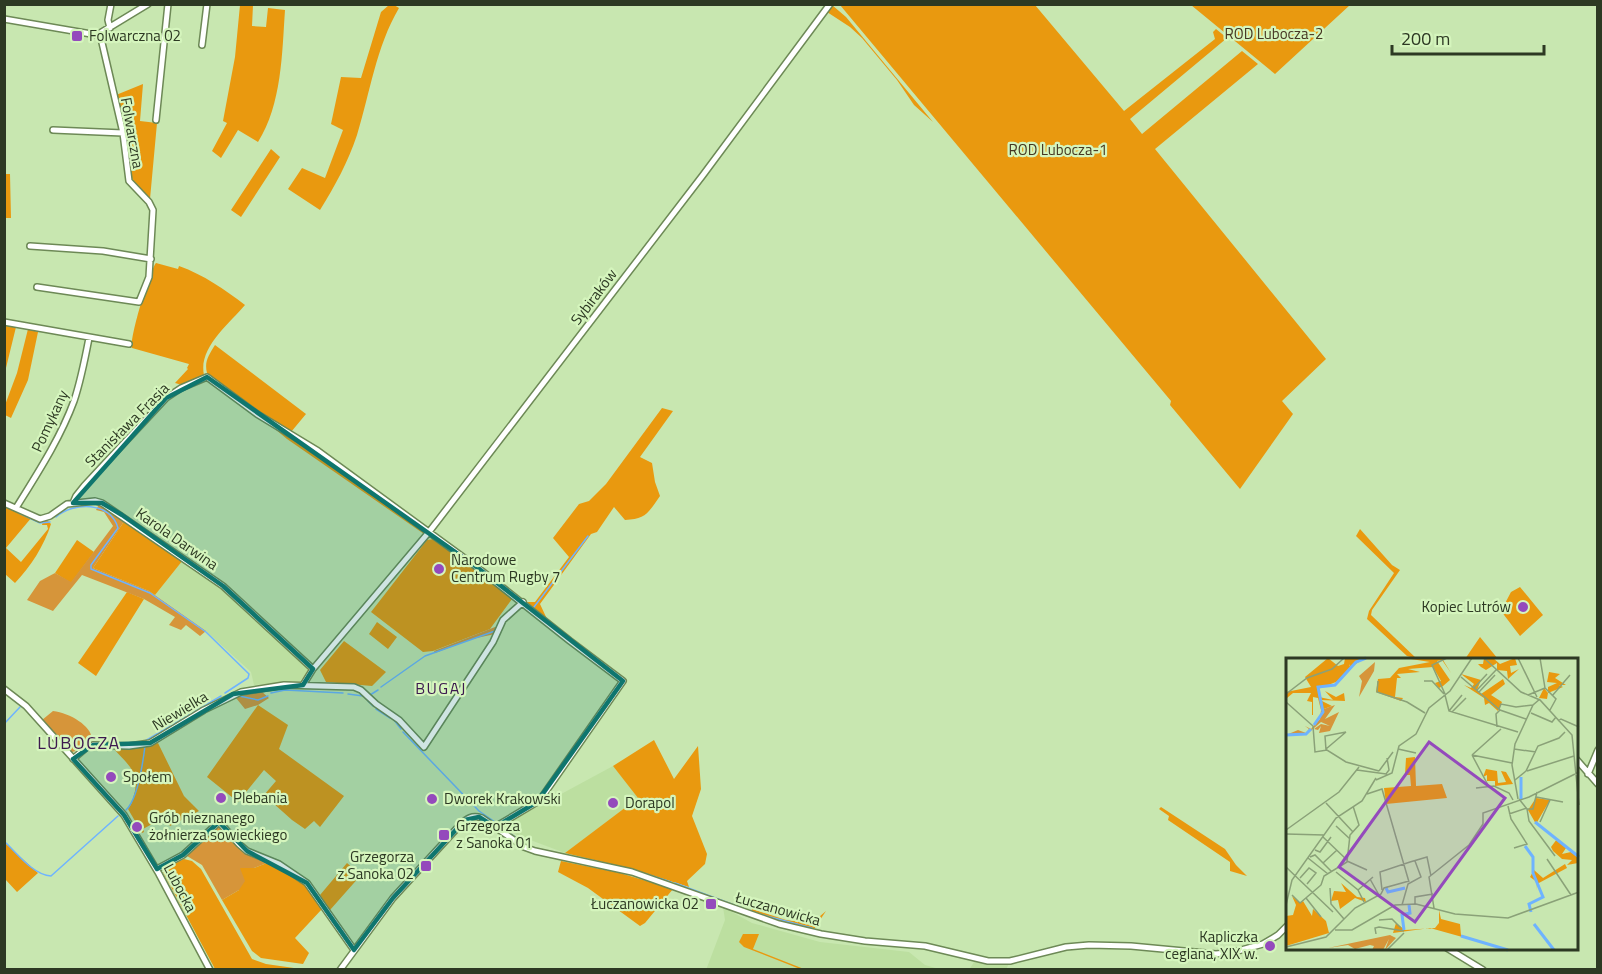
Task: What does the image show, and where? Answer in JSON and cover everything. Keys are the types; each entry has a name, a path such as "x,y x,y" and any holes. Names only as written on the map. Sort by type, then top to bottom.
{"street":[{"path":"110,28 108,22 111,4"},
{"path":"4,19 68,31 100,34 148,4"},
{"path":"156,120 168,4"},
{"path":"202,45 207,4"},
{"name":"Sybiraków","path":"303,685 313,669 429,532 696,184 830,4"},
{"name":"Folwarczna","path":"37,287 139,302 148,281 153,210 149,202 129,181 123,133 100,34"},
{"path":"53,130 123,133"},
{"path":"30,246 103,251 151,259"},
{"path":"4,322 129,344"},
{"name":"Pomykany","path":"16,508 67,418 79,385 90,338"},
{"name":"Stanisława Frasia","path":"73,503 84,486 166,398 181,388 207,377 257,414 318,451 429,532"},
{"path":"4,503 40,519 45,519 67,504 73,503"},
{"name":"Karola Darwina","path":"73,503 102,503 122,515 223,586 313,669"},
{"path":"429,532 623,681 542,797 495,827"},
{"path":"303,685 348,686 361,690 376,705 399,720 424,747 493,642 503,620 523,602"},
{"name":"Niewielka","path":"73,759 87,747 93,745 141,745 159,739 233,694 268,687 303,685"},
{"name":"Lubocka","path":"4,689 22,702 124,815 210,969"},
{"path":"1588,774 1598,750"},
{"path":"1578,762 1598,784"},
{"name":"Łuczanowicka","path":"340,969 393,898 461,823 472,817 478,817 524,847 535,851 632,872 779,924 847,938 925,946 988,961 1010,961 1066,946 1089,945 1131,946 1216,954 1234,952 1263,944 1286,927"},
{"path":"156,869 183,855 219,822 247,851 279,864 307,883 354,950"},
{"path":"1450,950 1483,969"}],"highlighted area":[{"path":"207,377 478,568 623,681 537,802 495,827 479,817 465,820 393,898 354,950 307,883 247,851 219,822 183,855 157,869 124,815 73,759 93,745 150,743 233,694 303,685 313,669 223,586 122,515 102,503 73,503 166,398"}],"shaded area":[{"path":"99,504 125,520 93,568 149,591 206,631 200,636 186,625 181,630 169,625 175,617 144,599 82,575 53,611 27,600 40,581 55,573 71,582 113,526 104,512 96,510"},
{"path":"183,560 233,597 309,670 300,681 254,685 251,672 206,631 155,595"},
{"path":"497,628 495,634 472,639 435,653 434,651"},
{"path":"261,691 269,698 245,709 236,698 238,695"},
{"path":"53,711 73,717 88,729 91,736 90,742 84,748 72,752 69,750 42,720"},
{"path":"613,766 639,798 565,853 517,835 502,826"},
{"path":"219,826 244,848 272,861 254,868 240,868 245,881 239,890 222,900 202,865 187,856 205,836"},
{"path":"723,907 752,923 820,942 909,952 925,965 939,969 706,970 725,920"},
{"path":"974,962 1009,964 1006,969 969,970"}],"green space":[{"path":"240,5 253,5 252,26 266,27 268,8 285,10 279,78 272,111 258,142 238,130 221,158 212,151 227,123 223,121 235,57"},
{"path":"389,5 399,8 379,54 357,135 341,174 320,210 288,189 302,168 325,178 343,130 331,124 341,77 361,78 381,12"},
{"path":"832,5 846,17 933,122 914,105 897,80 862,38 827,12"},
{"name":"ROD Lubocza-1","path":"840,5 1035,5 1124,111 1215,39 1213,32 1216,29 1227,38 1130,119 1142,134 1242,51 1258,64 1155,149 1326,359 1282,401 1293,414 1240,489 1170,405 1171,401"},
{"name":"ROD Lubocza-2","path":"1191,5 1350,5 1275,74"},
{"path":"143,84 140,121 157,123 150,199 133,184 125,132 116,95"},
{"path":"271,149 280,157 241,217 231,210"},
{"path":"5,174 10,174 11,218 5,218"},
{"path":"156,263 178,269 179,266 197,274 245,305 210,346 203,365 204,375 182,385 175,383 188,369 189,364 132,348 141,305"},
{"path":"5,324 16,327 5,372"},
{"path":"28,329 38,332 28,380 11,418 5,415 5,405 17,373"},
{"path":"215,345 306,414 291,432 262,414 207,373 209,355"},
{"path":"662,408 673,411 640,457 652,463 660,496 649,511 638,518 625,520 614,507 597,532 591,534 540,604 547,619 527,602 535,602 569,557 553,538 579,504 589,501 606,484"},
{"path":"263,419 303,442 424,534 287,439"},
{"path":"5,507 32,517 6,548 21,562 48,529 47,525 42,525 43,521 47,520 51,524 36,555 15,583 5,574"},
{"path":"125,520 183,560 155,595 93,568"},
{"path":"1360,529 1392,565 1400,570 1372,610 1371,615 1416,658 1407,656 1367,619 1369,611 1394,573 1356,536"},
{"name":"Narodowe Centrum Rugby 7","path":"434,539 512,599 490,629 433,651 423,652 371,612 427,540"},
{"path":"77,540 94,552 71,583 55,573"},
{"path":"1520,587 1543,615 1520,636 1501,611 1511,592"},
{"path":"127,592 144,599 96,676 78,663"},
{"path":"377,622 397,637 388,649 369,634"},
{"path":"1480,637 1497,658 1466,658"},
{"path":"344,641 386,672 372,686 326,682 320,670"},
{"path":"258,705 288,725 279,749 344,796 320,827 314,821 305,829 264,795 276,781 264,770 238,802 207,777"},
{"path":"654,740 674,779 698,746 701,789 692,816 707,854 705,864 687,881 689,887 632,869 565,853 638,798 613,766"},
{"path":"158,743 184,796 199,811 170,826 165,817 143,829 142,833 128,809 135,791 133,772 114,749 138,748"},
{"path":"1161,807 1225,849 1247,876 1230,871 1230,862 1168,820 1169,816 1159,809"},
{"path":"5,843 38,873 17,892 5,879"},
{"path":"184,859 192,861 201,869 252,959 266,964 301,969 215,969 163,872 164,869"},
{"path":"272,861 310,887 322,909 295,938 309,953 303,964 261,958 252,951 222,900 239,890 239,868 254,868"},
{"path":"561,861 620,873 673,889 640,926 588,888 558,872"},
{"path":"347,863 361,875 330,910 320,895"},
{"path":"752,909 786,920 812,923 826,911 814,929 751,913"},
{"path":"743,934 759,934 753,949 804,969 744,947 739,942"}],"waterway":[{"path":"56,517 72,509 91,507 108,513 114,519 118,528 91,565 91,569 150,593 206,632 249,674 248,678 225,693"},
{"path":"19,513 40,523 50,522"},
{"path":"534,607 588,536"},
{"path":"381,687 425,656 495,631"},
{"path":"271,693 285,690 343,693"},
{"path":"370,695 378,690"},
{"path":"348,694 363,696"},
{"path":"145,741 221,696"},
{"path":"239,696 258,700 268,696"},
{"path":"368,701 373,706"},
{"path":"4,724 20,707"},
{"path":"376,709 390,718"},
{"path":"394,720 401,729"},
{"path":"403,732 479,811 495,822"},
{"path":"126,810 137,789 145,746"},
{"path":"4,841 32,868 51,876 118,816"},
{"path":"501,827 524,843"},
{"path":"646,874 671,882"},
{"path":"675,883 745,909"},
{"path":"752,912 812,928"}],"place":[{"name":"Folwarczna 02","path":"77,36"},
{"name":"Narodowe Centrum Rugby 7","path":"439,569"},
{"name":"Kopiec Lutrów","path":"1523,607"},
{"name":"Społem","path":"111,777"},
{"name":"Plebania","path":"221,798"},
{"name":"Dworek Krakowski","path":"432,799"},
{"name":"Dorapol","path":"613,803"},
{"name":"Grób nieznanego żołnierza sowieckiego","path":"137,827"},
{"name":"Grzegorza z Sanoka 01","path":"444,835"},
{"name":"Grzegorza z Sanoka 02","path":"426,866"},
{"name":"Łuczanowicka 02","path":"711,904"},
{"name":"Kapliczka ceglana, XIX w.","path":"1270,946"}],"district":[{"name":"BUGAJ","path":"441,688"},
{"name":"LUBOCZA","path":"79,743"}]}
